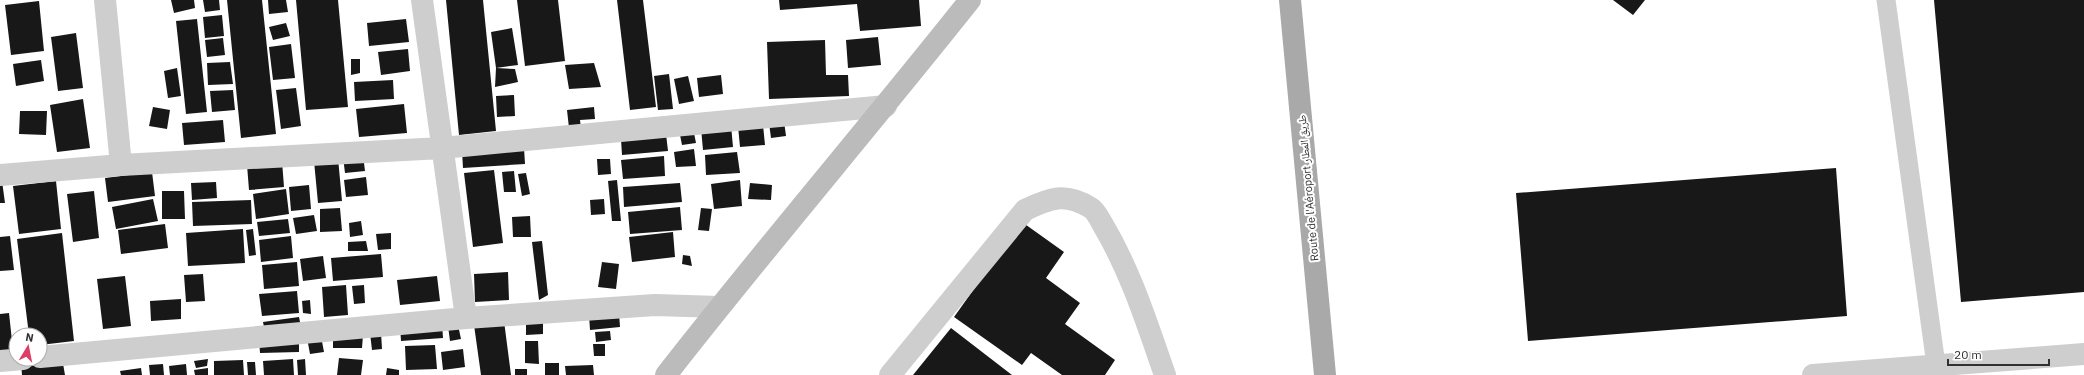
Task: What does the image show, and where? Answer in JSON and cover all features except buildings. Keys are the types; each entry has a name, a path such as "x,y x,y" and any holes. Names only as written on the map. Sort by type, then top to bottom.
{"main road":[{"name":"Route de l'Aéroport طريق المطار","path":"1290,0 1325,375"}],"street":[{"path":"105,0 121,165"},
{"path":"422,0 466,318"},
{"path":"666,375 719,307 886,106 970,0"},
{"path":"0,175 121,165 442,148 886,106"},
{"path":"890,375 1025,210 1048,199 1066,198 1093,208 1111,239 1140,301 1165,375"},
{"path":"48,356 466,318 655,305 719,307"},
{"path":"1813,375 2084,354"}],"lane":[{"path":"1886,0 1936,366"}]}
